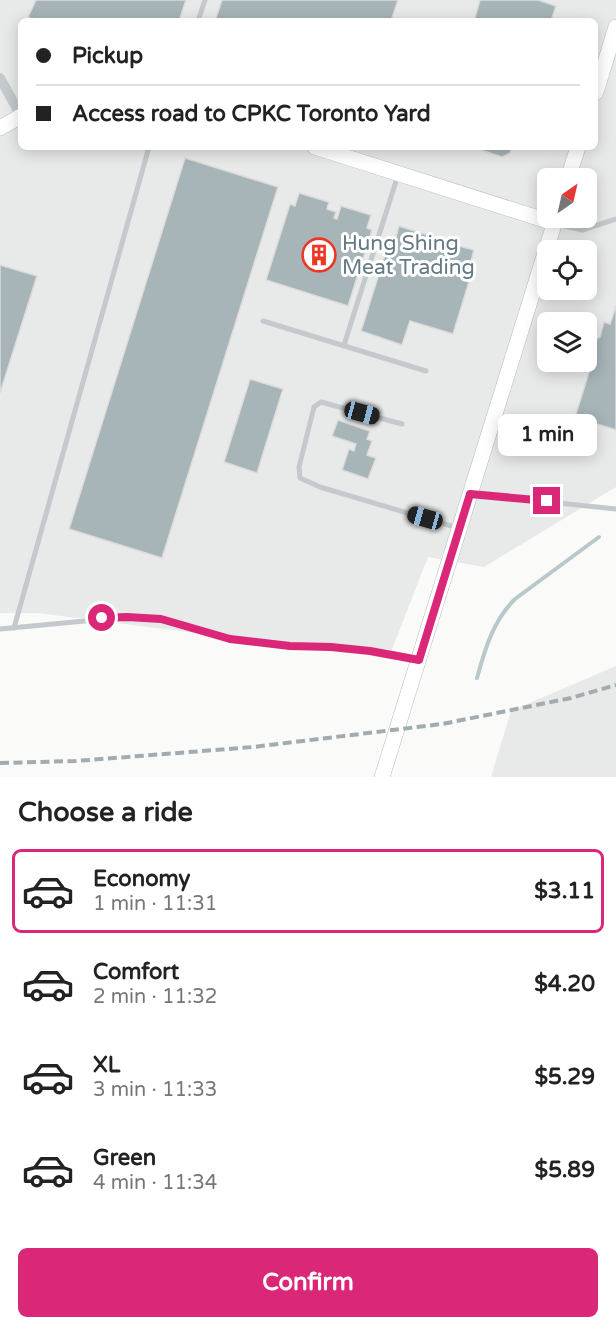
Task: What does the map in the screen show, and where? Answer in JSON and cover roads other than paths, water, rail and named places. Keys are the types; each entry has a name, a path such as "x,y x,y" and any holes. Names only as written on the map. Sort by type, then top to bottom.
{"main road":[{"path":"598,86 616,27"},
{"path":"0,128 18,118"},
{"path":"324,150 537,215"},
{"path":"571,168 577,150"},
{"path":"382,777 553,228"}],"street":[{"path":"0,78 18,111"}],"lane":[{"path":"199,18 205,0"},
{"path":"14,628 148,150"},
{"path":"344,345 398,174"},
{"path":"597,225 616,219"},
{"path":"263,321 426,371"},
{"path":"402,424 321,402 314,407 298,467 300,477 320,487 459,529"},
{"path":"470,494 616,509"},
{"path":"0,629 102,618 161,619 230,639 290,646 370,651 419,660"}],"waterway":[{"path":"477,678 495,626 507,608 515,599 599,537"}],"railway":[{"path":"0,763 76,761 253,747 442,724 571,698 616,685"}],"place":[{"name":"Hung Shing Meat Trading","path":"319,255"}]}
